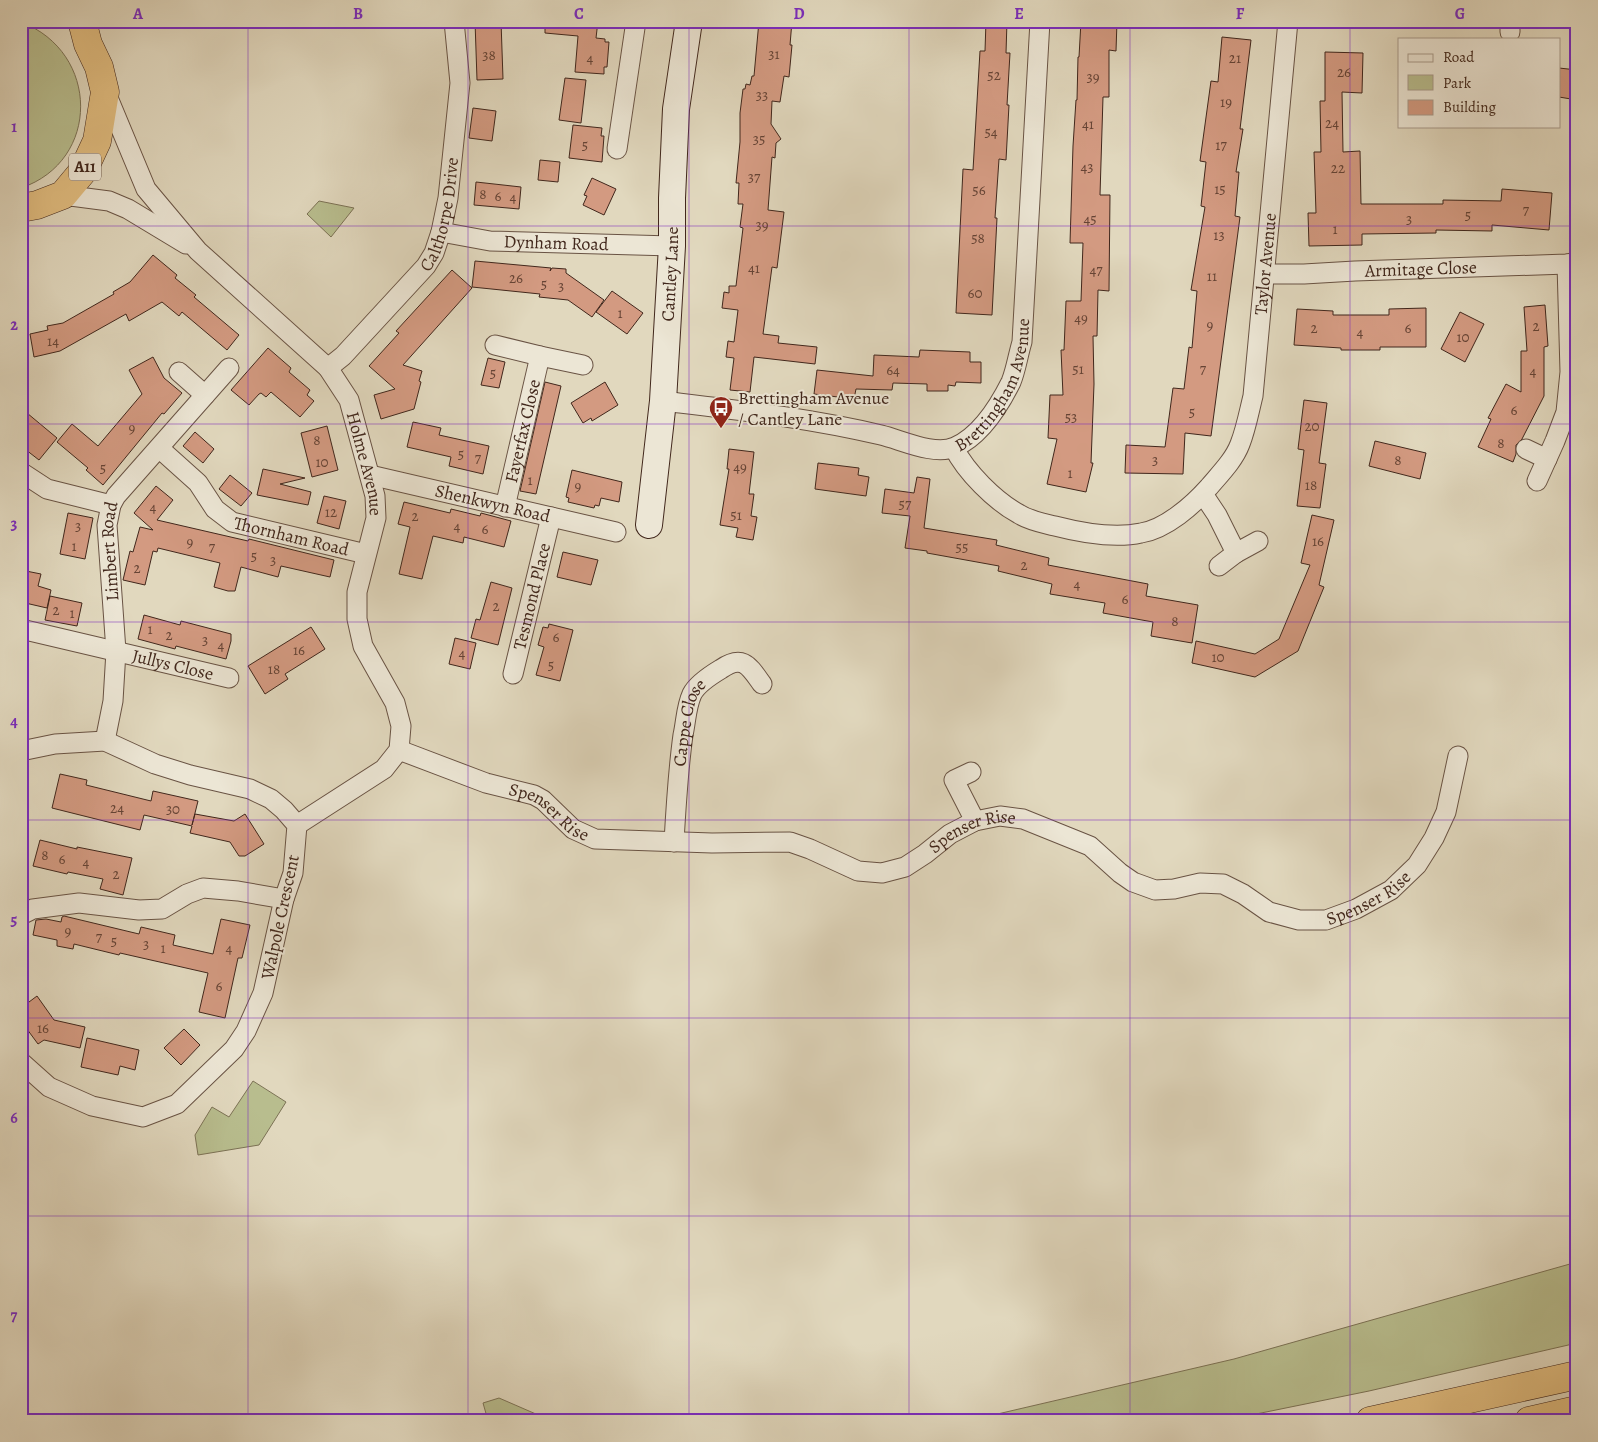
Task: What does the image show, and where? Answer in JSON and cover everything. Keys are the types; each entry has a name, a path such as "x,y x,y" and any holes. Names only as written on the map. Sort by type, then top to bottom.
{"highway":[{"name":"A11","path":"21,208 37,205 63,195 83,171 97,141 105,92 99,67 85,33 67,21"},
{"path":"1370,1421 1577,1375"},
{"path":"1529,1421 1577,1410"}],"street":[{"name":"Calthorpe Drive","path":"328,368 343,356 426,266 434,253 441,232 448,198 460,83 454,21"},
{"path":"617,149 636,21"},
{"name":"Cantley Lane","path":"649,525 663,401 672,246 676,109 689,21"},
{"name":"Brettingham Avenue","path":"663,401 751,411 833,424 894,438 931,450 954,448 971,437 992,414 1011,381 1022,342 1040,21"},
{"name":"Taylor Avenue","path":"954,448 968,471 988,491 1019,514 1036,521 1077,532 1113,535 1142,533 1165,524 1203,494 1223,471 1240,444 1252,396 1288,21"},
{"name":"Holme Avenue","path":"105,92 146,189 198,251 328,368 350,400 375,496 376,518 357,592 357,619 363,646 395,703 402,726 399,750"},
{"name":"Holme Avenue","path":"63,195 109,201 128,209 198,251"},
{"name":"Dynham Road","path":"441,232 490,241 672,246"},
{"path":"1537,480 1566,412 1573,372 1572,263"},
{"name":"Armitage Close","path":"1265,274 1572,263"},
{"name":"Fayerfax Close","path":"495,345 582,365"},
{"name":"Fayerfax Close","path":"505,506 540,356"},
{"name":"Limbert Road","path":"105,741 114,701 116,651 107,525 111,505 116,496 229,368"},
{"path":"179,372 205,395"},
{"name":"Thornham Road","path":"160,448 198,483 215,509 232,522 366,554"},
{"path":"1526,449 1547,459"},
{"path":"21,472 47,489 111,505"},
{"name":"Shenkwyn Road","path":"370,475 616,532"},
{"path":"1203,494 1217,515 1236,553"},
{"name":"Tesmond Place","path":"513,674 551,517"},
{"path":"1218,566 1258,541"},
{"name":"Jullys Close","path":"21,629 229,678"},
{"name":"Cappe Close","path":"674,842 678,778 688,708 693,692 706,679 731,662 740,661 749,666 762,684"},
{"path":"21,751 55,744 105,741 155,764 190,775 250,789 271,799 297,825 384,769 399,750"},
{"name":"Spenser Rise","path":"399,750 486,783 534,795 543,800 573,829 594,839 712,843 790,842 858,871 882,873 905,868 950,834 975,821 1000,816 1023,818 1090,846 1120,873 1134,882 1156,890 1174,889 1200,882 1223,884 1243,894 1269,912 1299,920 1326,920 1356,909 1391,890 1417,865 1434,838 1446,812 1458,756"},
{"path":"955,780 975,821"},
{"name":"Walpole Crescent","path":"21,1062 49,1087 92,1106 143,1117 177,1104 234,1049 246,1031 263,993 284,899 293,873 297,825"},
{"path":"21,915 33,909 79,903 139,910 162,909 187,894 203,888 238,890 284,899"}],"green space":[{"path":"21,22 47,37 66,57 77,81 81,106 77,132 66,155 47,174 21,188"},
{"path":"319,201 354,208 331,237 307,214"},
{"path":"253,1081 286,1102 259,1145 198,1155 195,1135 212,1107 229,1117"},
{"path":"1577,1262 1577,1343 1369,1391 1222,1421 939,1421 976,1419 1234,1359"},
{"path":"499,1398 552,1421 495,1421 487,1417 483,1403"}],"building":[{"path":"475,21 501,21 503,79 477,80"},
{"path":"545,21 598,21 596,38 605,39 605,42 609,42 607,67 604,67 604,74 575,72 578,36 545,33"},
{"path":"759,21 792,21 789,77 784,76 780,102 772,101 771,124 781,139 776,143 775,158 772,157 768,210 784,212 777,268 772,267 763,334 779,336 778,343 817,347 815,364 754,357 750,392 730,390 734,358 726,357 728,341 734,342 738,310 722,308 724,292 729,293 729,286 736,286 743,228 740,227 743,204 738,204 739,183 736,183 740,142 740,113 743,89 745,89 746,84 750,85 752,76 754,76"},
{"path":"986,21 1007,21 1006,53 1010,53 1006,160 999,159 992,315 956,313 963,169 973,170 980,51 985,51"},
{"path":"1081,21 1117,21 1116,51 1109,50 1109,97 1103,97 1100,195 1110,195 1109,291 1098,290 1097,336 1093,336 1094,384 1091,463 1093,463 1086,492 1047,484 1057,439 1048,438 1050,395 1063,395 1061,350 1064,350 1066,301 1081,301 1083,243 1070,243 1073,146"},
{"path":"1222,37 1251,40 1240,129 1243,129 1236,172 1239,172 1235,216 1240,217 1211,436 1185,433 1183,474 1125,473 1126,445 1165,447 1173,388 1184,389 1189,347 1192,348 1197,291 1191,290 1205,207 1201,206 1206,162 1200,161 1211,81 1218,82"},
{"path":"1325,52 1363,53 1362,93 1342,92 1343,152 1360,151 1361,204 1443,204 1443,200 1501,201 1502,189 1552,193 1549,230 1492,225 1492,231 1436,230 1436,233 1362,234 1362,245 1309,246 1308,213 1316,213 1314,152 1321,152 1320,101 1325,101"},
{"path":"1560,68 1577,70 1577,100 1560,97"},
{"path":"565,78 586,80 581,123 559,120"},
{"path":"473,108 496,111 492,141 469,138"},
{"path":"573,125 602,128 601,136 604,136 602,162 569,158"},
{"path":"540,160 560,162 558,182 538,180"},
{"path":"592,178 616,189 604,215 583,205 587,196 584,195"},
{"path":"476,182 521,187 519,209 474,205"},
{"path":"153,255 177,275 175,278 196,295 194,297 239,335 227,350 182,312 179,316 162,302 129,321 126,314 60,351 34,357 30,334 48,330 47,326 63,323 114,294 113,292 130,282"},
{"path":"475,261 551,268 550,271 552,268 566,269 566,273 604,300 592,317 568,300 539,297 540,294 472,287"},
{"path":"452,270 472,288 403,365 422,371 414,409 381,419 374,395 395,389 369,366 399,333 396,331"},
{"path":"612,291 643,313 627,334 596,312"},
{"path":"1545,305 1548,346 1544,347 1544,396 1522,439 1516,445 1516,454 1513,462 1478,447 1491,419 1488,418 1506,384 1521,392 1521,351 1527,351 1524,307"},
{"path":"1426,308 1426,347 1380,347 1380,350 1341,350 1341,348 1294,345 1297,309 1333,311 1333,315 1389,315 1389,309"},
{"path":"1460,312 1484,324 1465,362 1441,349"},
{"path":"268,348 291,368 289,372 310,390 307,395 314,401 300,417 271,392 266,397 261,393 259,394 249,405 231,390"},
{"path":"920,350 970,352 970,362 981,362 981,383 956,382 955,386 948,385 948,391 927,391 927,384 893,383 892,390 856,389 854,399 814,394 817,370 873,376 874,355 919,357"},
{"path":"153,357 164,378 182,393 164,414 162,413 103,485 86,470 88,468 57,442 72,424 98,446 142,394 129,370"},
{"path":"488,358 505,362 499,388 481,385"},
{"path":"545,382 561,386 536,494 520,491"},
{"path":"605,382 618,405 592,421 591,418 583,423 571,403"},
{"path":"1304,400 1327,403 1319,463 1326,464 1320,508 1297,506 1304,450 1298,449"},
{"path":"21,408 57,438 39,460 21,446"},
{"path":"413,422 441,428 439,435 489,446 483,474 449,466 451,457 407,447"},
{"path":"327,426 338,470 312,477 301,433"},
{"path":"195,432 214,449 203,463 183,446"},
{"path":"1375,441 1426,453 1420,479 1369,466"},
{"path":"729,449 754,452 749,494 754,494 751,516 757,517 753,540 736,537 738,528 720,525 729,469 727,469"},
{"path":"818,463 859,468 858,475 869,477 866,496 815,489"},
{"path":"263,469 305,478 280,484 311,492 308,505 257,495"},
{"path":"572,470 622,482 619,502 601,498 599,506 595,505 594,508 568,502 569,498 566,497"},
{"path":"230,475 252,493 241,506 219,489"},
{"path":"917,477 930,479 924,528 997,540 996,545 1049,558 1048,565 1148,584 1146,596 1198,605 1192,643 1151,636 1153,622 1103,613 1105,603 1050,594 1052,584 998,571 999,566 905,548 910,516 882,513 885,489 914,493"},
{"path":"156,486 173,500 157,520 248,541 249,539 334,560 330,577 281,566 278,577 241,567 235,591 228,591 214,587 220,563 158,548 157,552 153,551 145,585 123,580 130,551 133,552 140,527 153,530 134,513"},
{"path":"324,496 346,501 339,529 317,523"},
{"path":"404,502 450,513 451,509 480,516 481,513 511,521 504,547 464,537 463,543 433,536 422,579 399,574 410,527 398,524"},
{"path":"68,513 93,518 85,559 60,554"},
{"path":"1312,515 1334,520 1319,585 1324,587 1298,651 1255,677 1192,663 1196,641 1255,654 1279,639 1310,565 1301,563"},
{"path":"563,552 598,560 591,585 557,577"},
{"path":"21,570 41,574 38,586 51,590 47,608 21,602"},
{"path":"491,582 512,588 498,645 471,638 476,619 480,620"},
{"path":"50,596 82,603 77,626 45,620"},
{"path":"144,615 180,625 181,621 231,634 226,659 176,646 175,649 138,639"},
{"path":"549,624 573,630 560,681 536,675 544,647 538,645 543,627 548,628"},
{"path":"311,627 325,649 285,674 288,679 265,694 248,666"},
{"path":"455,638 476,643 470,669 449,664"},
{"path":"60,774 87,780 86,785 151,801 153,791 198,801 192,825 195,814 234,821 245,814 264,844 245,856 239,856 230,842 190,833 192,826 144,815 140,830 52,808"},
{"path":"40,840 77,849 77,847 132,858 123,895 100,889 103,879 68,872 67,874 33,866"},
{"path":"64,916 139,934 141,927 175,935 173,945 213,954 221,919 250,925 242,958 238,958 225,1018 199,1012 208,973 74,944 73,949 57,946 57,940 33,935 36,920 46,919 61,922"},
{"path":"37,996 54,1020 85,1027 80,1048 44,1040 38,1044 21,1021 21,1008"},
{"path":"184,1029 200,1045 181,1065 164,1048"},
{"path":"87,1038 139,1050 135,1070 120,1066 118,1075 81,1067"}],"place":[{"name":"Brettingham Avenue / Cantley Lane","path":"721,429"}]}
